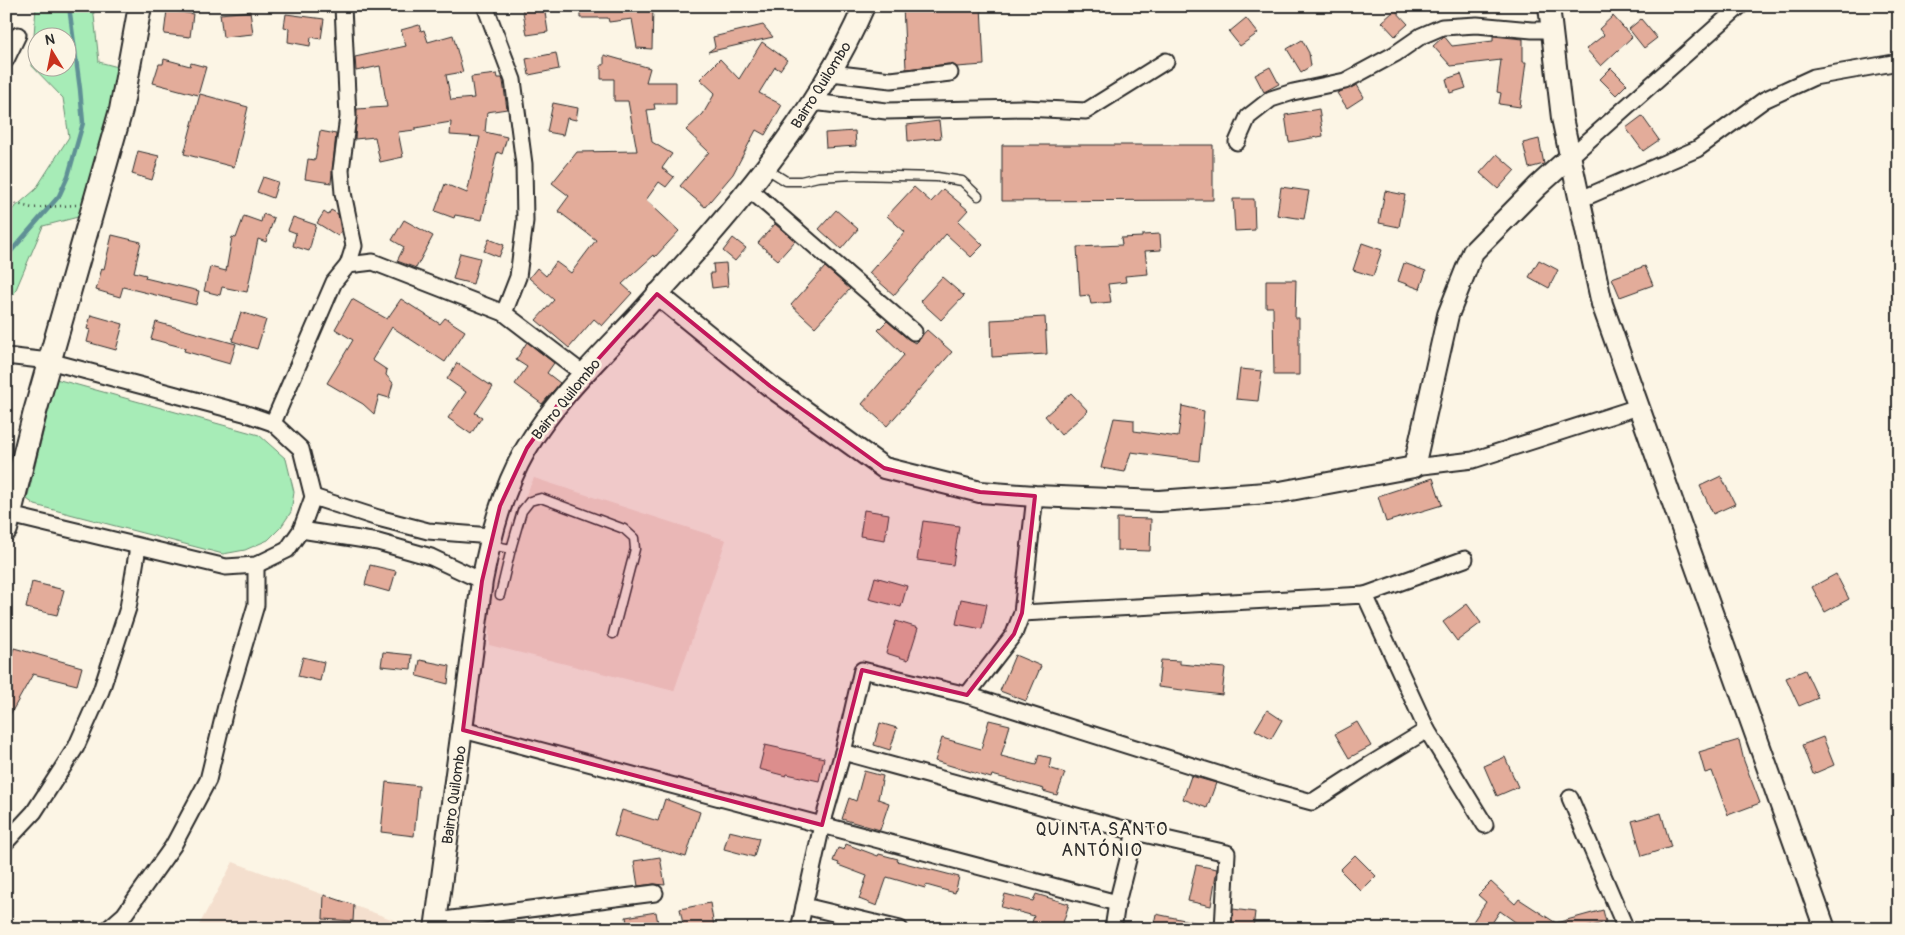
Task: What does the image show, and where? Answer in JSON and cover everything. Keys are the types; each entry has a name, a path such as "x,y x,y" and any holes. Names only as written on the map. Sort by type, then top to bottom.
{"main road":[{"path":"8,522 35,412 121,110 140,6"}],"street":[{"path":"273,423 334,282 348,265 354,246 343,193 341,170 348,117 343,6"},
{"name":"Bairro Quilombo","path":"436,925 482,581 490,541 510,481 527,448 543,423 765,168 813,102 831,73 854,31 864,6"},
{"path":"1549,6 1562,118 1602,304 1720,630 1825,929"},
{"path":"1414,467 1448,315 1473,252 1538,186 1740,6"},
{"path":"488,7 513,80 524,164 525,221 518,276 504,314"},
{"path":"1237,142 1248,117 1271,99 1345,81 1395,54 1421,36 1442,27 1477,25 1551,30"},
{"path":"6,60 18,35"},
{"path":"813,102 886,111 1023,108 1086,111 1166,61"},
{"path":"1579,200 1697,149 1764,100 1814,77 1899,62"},
{"path":"831,73 891,80 950,74"},
{"path":"748,188 914,332"},
{"path":"348,265 373,262 504,314 585,375"},
{"path":"657,294 770,386 884,468 980,492 1159,501 1280,492 1414,467 1473,460 1638,407"},
{"path":"6,356 49,361 244,413 273,423 301,449 314,497 301,530 288,550 256,565 226,567 138,547 8,522"},
{"path":"967,694 1014,634 1022,613 1035,496"},
{"path":"314,497 378,518 428,531 490,541"},
{"path":"301,530 378,542 431,557 482,581"},
{"path":"6,842 34,812 76,747 101,691 128,608 138,547"},
{"path":"1022,613 1365,596 1465,559"},
{"path":"108,929 124,915 172,846 208,780 226,706 256,605 256,565"},
{"path":"1365,596 1427,730 1485,825"},
{"path":"799,929 822,825 843,752 862,670 967,694 1312,802 1363,768 1427,730"},
{"path":"463,730 1117,903"},
{"path":"843,752 1135,832 1227,852 1223,929"},
{"path":"1570,798 1626,929"},
{"path":"1113,929 1117,903 1135,832"},
{"path":"436,925 655,892"},
{"path":"804,906 900,929"}],"lane":[{"path":"765,168 786,181 854,175 936,177 962,181 978,196"},
{"path":"500,595 522,511 530,501 541,498 624,529 634,538 635,549 613,634"},
{"path":"490,541 511,548"}],"path":[{"path":"6,201 32,208 73,205"}],"highlighted area":[{"path":"657,294 770,386 884,468 980,492 1035,496 1022,613 1014,634 967,695 862,670 822,825 463,730 482,581 500,506 527,448 562,399"}],"shaded area":[{"path":"534,478 726,540 674,691 489,645 489,609 494,583 508,532"},
{"path":"233,862 419,929 197,929"}],"green space":[{"path":"36,6 93,6 99,62 133,71 101,213 43,226 14,294 6,297 6,215 35,190 69,137 63,98 44,78 78,78 78,28 35,28"},
{"path":"56,379 259,435 286,459 294,492 291,512 281,527 268,540 245,550 223,554 35,505 27,499"}],"building":[{"path":"522,6 544,6 548,32 527,35"},
{"path":"580,6 653,6 652,49 637,48 632,19 609,22 608,18 580,18"},
{"path":"903,6 981,6 984,65 957,67 949,64 906,69"},
{"path":"167,10 193,14 190,37 164,34"},
{"path":"1395,10 1408,24 1395,36 1382,22"},
{"path":"250,11 253,34 223,37 220,14"},
{"path":"286,14 324,19 321,39 311,37 310,46 288,42 289,28 284,27"},
{"path":"1613,16 1632,37 1601,66 1586,49 1604,35 1599,29"},
{"path":"1246,18 1258,33 1240,46 1229,32"},
{"path":"1641,19 1657,38 1644,48 1629,29"},
{"path":"419,25 421,31 424,30 428,42 453,35 463,72 446,75 451,100 474,98 471,77 497,74 498,78 502,78 503,81 507,109 487,112 485,132 507,137 502,154 497,152 482,220 455,215 454,218 435,211 445,184 467,193 480,137 450,135 451,122 398,132 403,157 380,162 375,137 355,139 357,109 387,107 380,66 356,71 355,57 406,46 401,30"},
{"path":"763,25 773,37 708,52 715,47 713,37"},
{"path":"1444,36 1452,46 1493,41 1493,36 1523,39 1523,62 1526,62 1520,107 1499,104 1501,93 1497,92 1501,60 1451,66 1433,46"},
{"path":"1302,40 1309,53 1311,66 1301,72 1287,49"},
{"path":"762,42 787,60 780,70 775,67 759,93 782,105 765,135 756,130 733,174 705,207 680,186 709,152 686,130 703,114 715,93 700,79 720,59 739,79"},
{"path":"556,53 559,69 529,75 526,59"},
{"path":"604,55 650,68 646,82 676,82 676,104 654,104 655,109 647,110 652,142 672,154 662,168 674,177 666,187 659,182 646,200 679,231 655,257 654,255 622,284 632,293 602,326 594,319 569,348 536,320 554,300 529,278 537,268 546,276 556,262 571,273 596,240 558,211 569,196 552,183 577,152 637,151 628,101 614,101 614,79 601,79 601,65 604,65"},
{"path":"164,59 190,66 191,63 206,67 198,95 153,83 159,64 163,64"},
{"path":"1270,67 1279,84 1264,92 1255,75"},
{"path":"1611,68 1627,84 1616,95 1600,79"},
{"path":"1461,74 1466,88 1450,93 1446,79"},
{"path":"1357,85 1364,97 1347,108 1337,93"},
{"path":"200,94 248,107 234,167 184,154"},
{"path":"553,103 578,108 576,120 567,118 563,135 547,132"},
{"path":"1319,109 1323,136 1289,142 1285,115"},
{"path":"1642,116 1659,140 1643,151 1626,128"},
{"path":"939,121 941,138 908,141 907,125"},
{"path":"320,131 336,134 331,183 305,179 308,159 315,160"},
{"path":"855,131 856,146 826,148 825,133"},
{"path":"1539,139 1544,164 1529,168 1523,143"},
{"path":"1002,145 1213,145 1213,200 1002,201"},
{"path":"138,151 159,156 152,180 132,174"},
{"path":"1497,154 1515,170 1498,189 1480,173"},
{"path":"263,177 278,182 273,198 257,192"},
{"path":"914,187 931,202 943,189 968,210 958,221 983,245 971,257 946,234 894,295 869,273 905,232 887,216"},
{"path":"1281,187 1309,191 1304,219 1277,215"},
{"path":"1385,191 1405,195 1399,227 1379,223"},
{"path":"1233,199 1254,199 1255,230 1235,231"},
{"path":"331,210 338,214 341,231 338,236 317,223 324,212 328,215"},
{"path":"836,210 858,229 841,249 819,229"},
{"path":"263,214 274,218 266,242 258,239 247,292 222,287 220,295 204,291 210,267 226,271 232,237 236,238 244,216 261,222"},
{"path":"293,217 316,225 309,251 293,246 296,233 288,230"},
{"path":"404,220 433,236 416,268 397,261 404,247 392,240"},
{"path":"775,224 795,241 778,260 758,243"},
{"path":"1160,234 1161,250 1145,251 1148,274 1125,276 1126,282 1108,284 1111,302 1091,304 1089,295 1080,296 1077,247 1122,245 1121,238"},
{"path":"112,235 141,242 134,272 146,275 145,278 199,291 196,305 123,287 120,297 96,290 102,268 104,269"},
{"path":"733,238 746,248 735,261 723,251"},
{"path":"489,239 504,245 499,257 484,251"},
{"path":"1362,243 1382,250 1373,276 1353,270"},
{"path":"460,253 480,258 473,284 453,279"},
{"path":"1539,260 1558,270 1549,288 1529,277"},
{"path":"726,263 728,286 712,288 710,273 714,273 713,264"},
{"path":"1404,263 1426,271 1420,289 1398,281"},
{"path":"1645,266 1653,285 1620,297 1612,278"},
{"path":"825,267 850,289 815,327 791,305"},
{"path":"942,277 964,296 941,320 920,301"},
{"path":"1266,280 1296,280 1295,318 1299,318 1299,375 1274,375 1273,307 1266,307"},
{"path":"352,299 387,319 401,299 440,324 445,318 465,331 445,362 392,327 372,360 387,370 386,375 393,383 389,398 379,395 374,414 363,404 327,383 353,340 335,329"},
{"path":"241,312 266,320 257,349 232,341"},
{"path":"91,315 123,324 116,350 87,342 90,330 87,329"},
{"path":"1045,317 1047,354 992,357 991,320"},
{"path":"887,321 915,343 927,330 952,352 887,426 862,404 904,355 878,330"},
{"path":"156,322 236,344 230,364 184,351 185,348 151,339"},
{"path":"527,342 554,363 547,373 560,383 542,404 515,384 527,367 516,360"},
{"path":"457,363 493,387 475,413 482,417 471,434 448,418 466,392 447,379"},
{"path":"1240,369 1262,371 1258,401 1236,399"},
{"path":"1071,393 1088,411 1061,435 1045,416"},
{"path":"1182,406 1204,411 1199,461 1131,452 1125,472 1101,468 1114,418 1134,420 1134,431 1178,437"},
{"path":"1721,476 1735,504 1713,514 1700,486"},
{"path":"1433,478 1442,505 1386,522 1378,496"},
{"path":"864,510 889,514 885,540 860,536"},
{"path":"1117,518 1151,519 1150,551 1117,550"},
{"path":"923,521 959,526 953,565 917,560"},
{"path":"370,565 396,571 390,592 365,585"},
{"path":"1836,574 1849,599 1825,612 1812,587"},
{"path":"875,577 907,586 901,607 869,599"},
{"path":"32,582 64,590 57,615 26,608"},
{"path":"961,599 987,604 982,629 956,624"},
{"path":"1467,604 1481,623 1457,641 1443,622"},
{"path":"896,621 918,628 908,660 886,653"},
{"path":"14,648 82,667 77,685 33,674 6,722 6,671"},
{"path":"383,652 412,655 411,669 381,666"},
{"path":"1015,655 1041,666 1026,701 1000,691"},
{"path":"303,657 324,662 320,681 298,676"},
{"path":"420,660 450,666 448,684 417,676"},
{"path":"1161,660 1180,661 1180,664 1225,668 1222,695 1158,687"},
{"path":"1805,670 1818,698 1799,706 1786,678"},
{"path":"1267,710 1282,720 1271,739 1255,730"},
{"path":"989,720 1010,725 1001,756 1036,765 1039,755 1051,758 1049,768 1065,773 1057,795 1043,791 1044,789 992,775 991,778 935,761 942,738 981,749"},
{"path":"1357,722 1371,746 1349,758 1335,734"},
{"path":"880,723 897,728 890,750 874,745"},
{"path":"1823,737 1834,765 1813,774 1802,745"},
{"path":"1739,740 1744,761 1760,803 1728,815 1712,771 1705,773 1699,752"},
{"path":"765,745 824,758 819,781 787,774 786,776 759,769"},
{"path":"1505,757 1518,787 1497,796 1484,766"},
{"path":"864,771 883,776 878,799 889,803 880,830 842,819 849,798 856,801"},
{"path":"1191,776 1216,783 1207,808 1183,799"},
{"path":"386,782 419,786 414,836 381,832"},
{"path":"665,799 700,812 686,857 614,836 622,810 658,821"},
{"path":"1661,813 1671,847 1642,856 1632,821"},
{"path":"729,831 759,838 754,857 724,849"},
{"path":"846,844 878,856 879,854 898,859 897,861 959,877 955,893 926,885 925,888 887,877 877,906 859,899 867,876 838,865 839,863 833,861 838,848 844,850"},
{"path":"1355,855 1376,876 1361,891 1340,870"},
{"path":"660,857 665,885 638,886 634,861"},
{"path":"1196,865 1217,869 1211,906 1188,901"},
{"path":"1491,882 1515,904 1519,899 1556,923 1603,910 1606,922 1581,929 1525,929 1500,911 1488,929 1468,929 1486,902 1478,895"},
{"path":"1005,894 1033,901 1036,894 1069,904 1061,929 1030,929 1034,916 1001,907"},
{"path":"324,895 354,905 353,921 323,919"},
{"path":"710,903 714,926 700,929 684,929 680,909"},
{"path":"1233,909 1255,912 1253,929 1232,929"},
{"path":"656,912 659,929 628,929 626,917"},
{"path":"1156,914 1199,923 1198,929 1153,929"}],"waterway":[{"path":"6,257 59,196 68,176 83,123 69,6"}],"district":[{"name":"QUINTA SANTO ANTÓNIO","path":"1102,840"}]}
